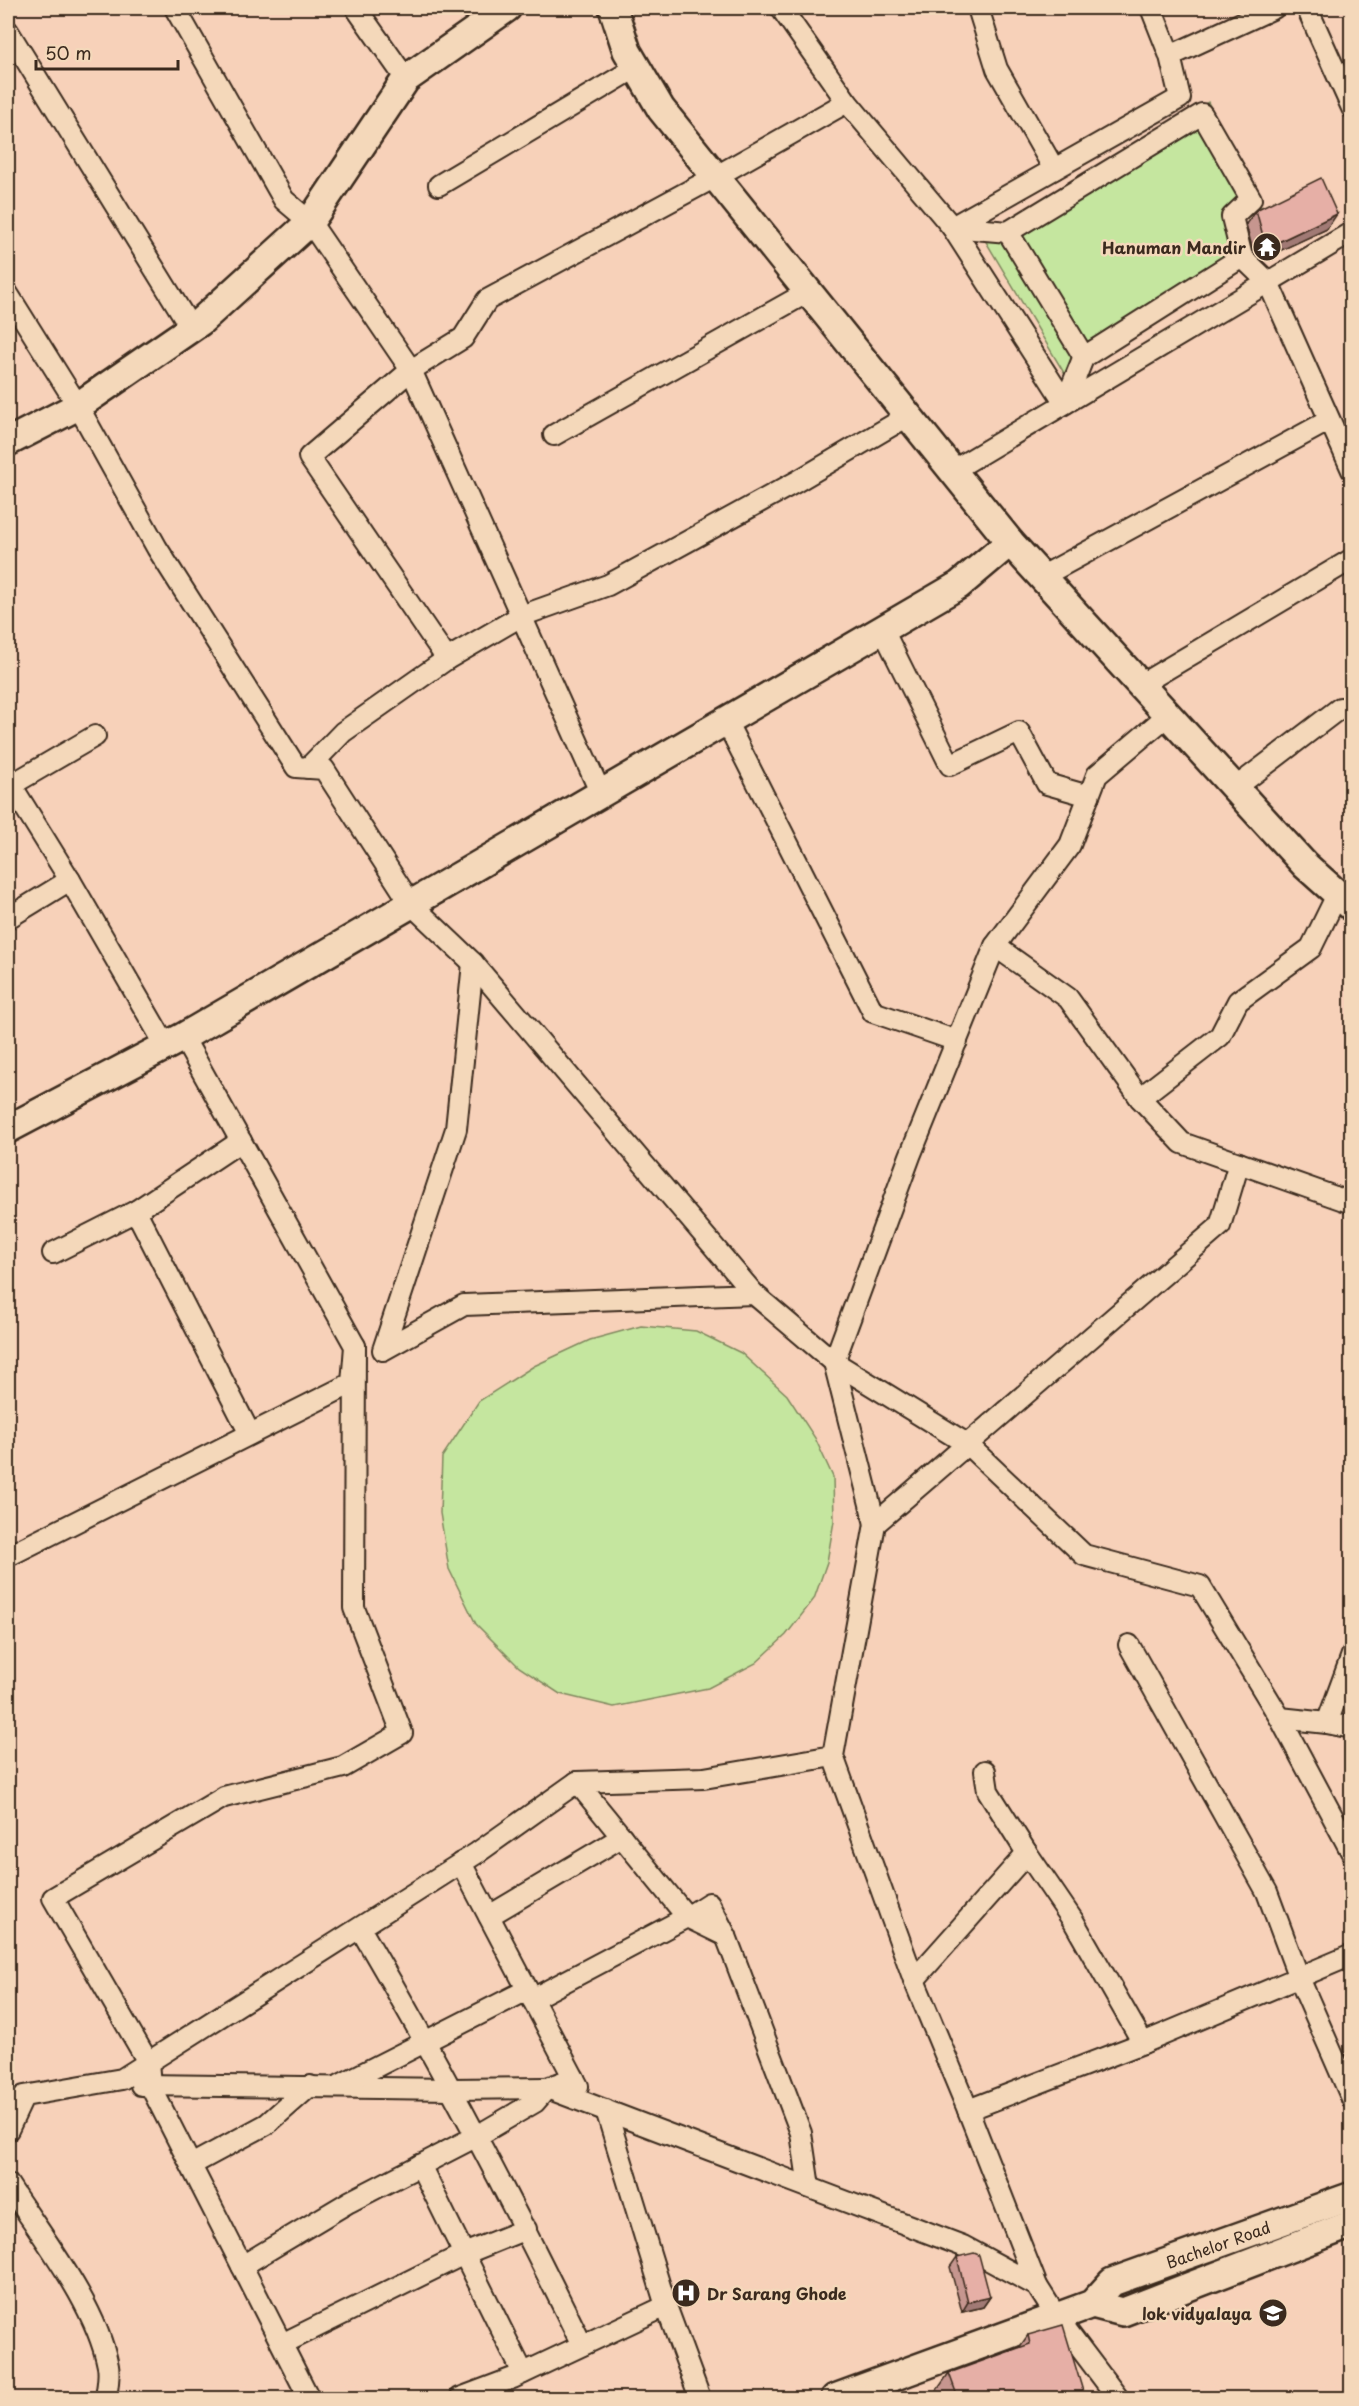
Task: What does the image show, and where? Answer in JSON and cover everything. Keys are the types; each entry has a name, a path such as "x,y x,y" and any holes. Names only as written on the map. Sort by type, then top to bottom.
{"street":[{"path":"175,8 284,200 309,222 411,370 601,794"},
{"path":"356,8 406,79"},
{"path":"8,442 78,406 192,328 309,222 406,79 507,8"},
{"path":"613,8 627,51 661,109 1010,542 1305,865 1344,901 1311,948 1238,1001 1220,1036 1140,1098"},
{"path":"781,8 847,102 952,227 1065,403"},
{"path":"978,8 997,69 1054,169"},
{"path":"1152,8 1170,56 1180,98 1202,114 1251,200 1232,217 1242,257 1268,282 1328,421 1352,470"},
{"path":"1170,56 1274,8"},
{"path":"1307,8 1352,108"},
{"path":"8,31 192,328"},
{"path":"439,184 637,67"},
{"path":"952,227 1180,98"},
{"path":"447,659 309,458 411,370 463,338 487,300 715,177 847,102"},
{"path":"952,227 1008,232 1202,114"},
{"path":"1008,232 1084,356"},
{"path":"952,471 1352,232"},
{"path":"1065,403 1084,356 1242,257"},
{"path":"554,435 808,292"},
{"path":"8,294 78,406 157,548 296,767 324,769 411,904 473,963 754,1294 834,1362 967,1444 1084,1555 1200,1586 1280,1718 1352,1853"},
{"path":"308,768 343,732 447,659 521,616 608,585 796,482 908,416"},
{"path":"1041,577 1328,421"},
{"path":"8,1129 175,1041 883,630 959,585 1010,542"},
{"path":"1140,685 1352,559"},
{"path":"883,630 950,765 1018,732 1047,784 1089,796"},
{"path":"1235,788 1340,708"},
{"path":"1118,2398 1056,2316 1037,2286 914,1980 833,1756 875,1524 834,1362 910,1156 995,946 1070,845 1097,775 1168,715"},
{"path":"726,721 873,1012 957,1041"},
{"path":"95,736 9,783 241,1140 355,1346 354,1608 402,1733 343,1767 224,1797 53,1898 148,2062 150,2085 309,2398"},
{"path":"8,918 70,880"},
{"path":"995,946 1068,998 1140,1098 1182,1143 1352,1203"},
{"path":"473,963 456,1130 383,1350 464,1305 754,1294"},
{"path":"53,1253 136,1211 241,1140"},
{"path":"875,1524 1220,1226 1239,1163"},
{"path":"136,1211 250,1434"},
{"path":"8,1556 352,1383 355,1346"},
{"path":"1129,1645 1267,1892 1299,1978 1352,2099"},
{"path":"1327,1723 1352,1655"},
{"path":"1280,1718 1352,1728"},
{"path":"8,2130 24,2096 122,2079 461,1863 577,1782 704,1778 833,1756"},
{"path":"985,1772 988,1791 1074,1922 1143,2043"},
{"path":"577,1782 687,1917"},
{"path":"489,1916 622,1837"},
{"path":"914,1980 1027,1853"},
{"path":"461,1863 586,2102"},
{"path":"338,2086 426,2041 530,1994 687,1917 710,1903 726,1936 801,2133 809,2187"},
{"path":"360,1928 452,2089 526,2229 582,2345"},
{"path":"968,2110 1143,2043 1352,1955"},
{"path":"242,2266 349,2202 477,2136 535,2102 547,2088 573,2077"},
{"path":"122,2079 139,2085 547,2088 963,2246 1037,2286"},
{"path":"191,2165 267,2124 310,2086"},
{"path":"606,2110 666,2306 700,2398"},
{"path":"420,2165 523,2373"},
{"path":"8,2184 77,2290 94,2323 109,2368 106,2398"},
{"name":"Bachelor Road","path":"835,2398 1092,2304 1112,2282 1352,2196"},
{"name":"Bachelor Road","path":"1092,2304 1123,2312 1352,2224"},
{"path":"282,2344 464,2254 526,2229"},
{"path":"460,2398 523,2373 666,2306"}],"green space":[{"path":"1208,102 1262,209 1238,221 1242,263 1067,378 982,235"},
{"path":"641,1326 696,1331 741,1353 787,1395 815,1438 833,1477 834,1521 827,1562 814,1599 786,1635 756,1663 708,1688 614,1707 560,1694 519,1667 476,1624 449,1569 440,1513 442,1457 479,1401 534,1366 590,1340"}],"building":[{"path":"1321,178 1337,214 1272,245 1263,236 1256,210"},
{"path":"974,2253 979,2255 990,2297 968,2302 957,2257"},
{"path":"1063,2325 1085,2398 958,2398 949,2373 1030,2344 1028,2335"}],"place":[{"name":"Hanuman Mandir","path":"1267,247"},
{"name":"Dr Sarang Ghode","path":"686,2293"},
{"name":"lok vidyalaya","path":"1273,2313"}]}
